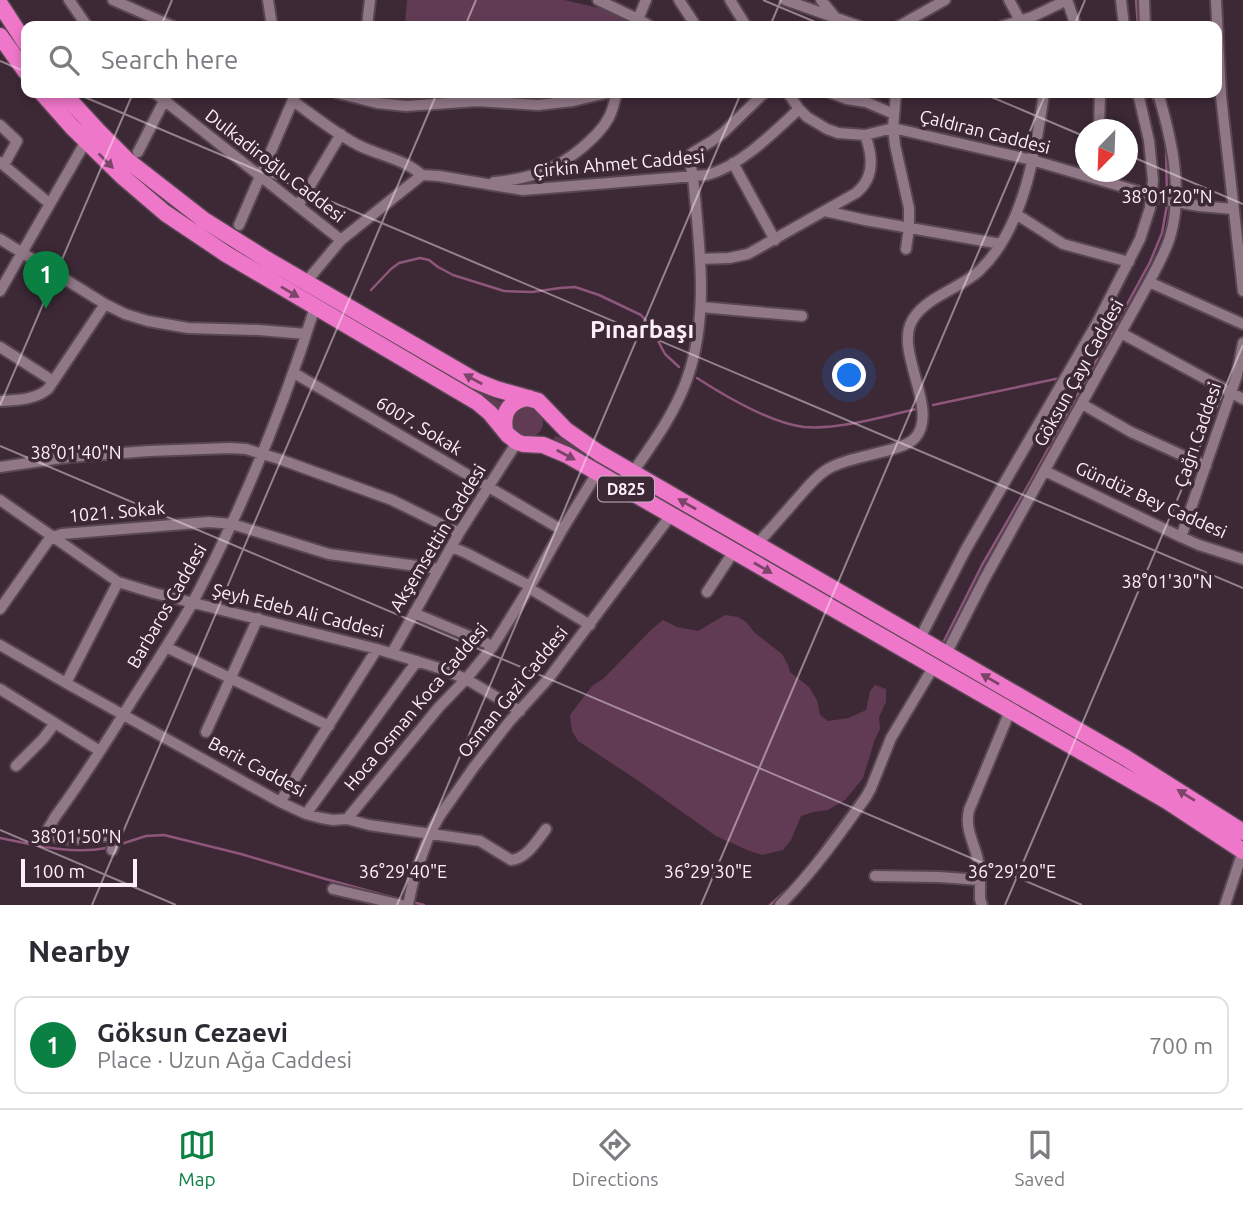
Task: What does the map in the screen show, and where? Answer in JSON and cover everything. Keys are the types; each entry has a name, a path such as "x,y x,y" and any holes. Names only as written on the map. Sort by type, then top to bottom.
{"highway":[{"path":"0,4 21,36"},
{"path":"0,37 21,65"},
{"path":"46,98 86,142 165,212 226,254 477,402 517,442"},
{"name":"D825","path":"68,98 127,160 183,205 224,233 476,381 496,390 538,401 573,436 1126,758 1243,832"},
{"path":"505,430 504,417 509,407 518,400 529,398"},
{"path":"534,443 543,439 549,429 548,412"},
{"name":"D825","path":"517,442 534,443 557,450 1167,801 1243,851"}],"street":[{"path":"69,0 84,21"},
{"path":"113,0 161,21"},
{"path":"268,0 271,21"},
{"path":"368,21 370,0"},
{"path":"598,0 641,21"},
{"path":"638,19 646,0"},
{"path":"680,0 693,21"},
{"path":"730,0 743,21"},
{"path":"785,0 846,21"},
{"path":"821,0 835,17"},
{"path":"908,21 945,0"},
{"path":"1009,0 1020,21"},
{"path":"1028,21 1066,0 1074,21"},
{"path":"1121,0 1123,21"},
{"path":"1144,0 1145,21"},
{"path":"1216,0 1217,21"},
{"path":"138,152 165,98"},
{"name":"Dulkadiroğlu Caddesi","path":"167,98 341,240"},
{"path":"239,225 295,98"},
{"path":"296,98 359,146 403,162 422,175 341,240 306,282"},
{"path":"366,98 377,103 406,106 478,101 538,105 586,98"},
{"path":"477,183 535,175 565,161 601,129 612,112 616,98"},
{"path":"633,472 671,414 687,380 696,345 701,307 700,259 690,163 692,153 723,133 759,98"},
{"path":"791,98 807,117 827,129 850,135 865,135 893,128"},
{"path":"844,98 866,102 894,114"},
{"path":"896,98 893,128 895,145 908,197 909,228 906,249"},
{"path":"758,544 810,485 827,470 850,459 901,447 916,437 923,412 908,339 910,324 927,304 978,272 1001,244 1016,214 1032,160 1043,98"},
{"path":"1099,119 1100,98"},
{"name":"Göksun Çayı Caddesi","path":"920,638 972,538 1090,334 1146,225 1155,197 1149,141 1139,98"},
{"name":"Göksun Çayı Caddesi","path":"946,654 985,578 1149,282 1170,237 1173,201 1172,148 1159,98"},
{"path":"1221,98 1243,292"},
{"name":"Çirkin Ahmet Caddesi","path":"422,175 513,190 533,190 715,173 768,138 799,109"},
{"path":"0,125 18,141 2,164 50,204"},
{"name":"Çaldıran Caddesi","path":"893,128 1075,170"},
{"path":"298,206 341,134"},
{"path":"700,259 739,257 755,251 856,193 870,175 871,158 865,135"},
{"path":"0,291 86,142"},
{"path":"733,163 775,240"},
{"name":"Çaldıran Caddesi","path":"1114,182 1155,197 1233,209"},
{"path":"825,211 1001,244"},
{"path":"1016,214 1063,244 1129,262"},
{"path":"0,239 125,314 188,328 306,334"},
{"path":"1149,282 1243,324"},
{"path":"0,401 19,400 41,394 53,381 105,304"},
{"name":"Barbaros Caddesi","path":"112,850 115,842 113,837 58,838 49,833 48,829 166,647 232,524 294,373 315,307"},
{"path":"701,307 802,316"},
{"path":"1121,333 1243,399"},
{"name":"Çağrı Caddesi","path":"1181,537 1232,392 1243,343"},
{"path":"0,347 53,381"},
{"name":"6007. Sokak","path":"294,373 562,530"},
{"path":"1082,404 1131,432 1206,466"},
{"name":"Akşemsettin Caddesi","path":"391,653 459,533 517,442"},
{"path":"0,467 69,457 149,451 246,449 392,500 459,533"},
{"name":"Gündüz Bey Caddesi","path":"1045,471 1181,537 1243,559"},
{"name":"Hoca Osman Koca Caddesi","path":"347,819 493,646 597,473"},
{"name":"Şeyh Edeb Ali Caddesi","path":"0,500 118,582 136,589 258,618 417,661 466,679 520,711"},
{"name":"Osman Gazi Caddesi","path":"408,905 414,877 430,833 439,817 474,767 550,678 671,515"},
{"name":"1021. Sokak","path":"0,609 53,537 209,522 232,524 329,554 439,569"},
{"path":"452,547 467,552 530,587 590,625"},
{"path":"707,592 734,551"},
{"path":"66,683 118,582"},
{"path":"414,613 493,646"},
{"path":"206,732 258,618"},
{"name":"Berit Caddesi","path":"0,645 306,814 480,841 511,860 525,854 546,830"},
{"path":"166,647 329,726"},
{"path":"280,802 377,649"},
{"path":"306,814 417,661"},
{"path":"780,905 821,860 866,797 891,738 934,666"},
{"path":"0,690 100,751"},
{"path":"982,905 978,863 967,818 1010,711"},
{"path":"16,766 55,723"},
{"path":"1225,905 1243,851"},
{"path":"875,876 980,880"},
{"path":"333,889 401,905"}],"shaded area":[{"path":"407,0 564,0 599,8 633,21 405,21"},
{"path":"53,98 61,98 96,137 365,324 503,402 498,410 210,237 141,186"},
{"path":"510,98 551,98 531,101"},
{"path":"527,406 538,411 543,422 538,433 527,438 516,433 511,422 516,411"},
{"path":"555,436 1154,781 1243,837 1243,845 556,442"},
{"path":"725,615 738,617 746,622 755,633 782,654 790,672 809,687 817,700 820,715 828,721 849,718 866,710 870,691 875,685 886,689 886,702 879,717 880,729 863,778 845,800 828,810 801,816 791,840 783,850 762,855 716,836 578,741 572,731 570,715 592,686 603,679 663,620 677,627 698,631"}],"waterway":[{"path":"1136,0 1138,21"},
{"path":"1153,98 1157,108"},
{"path":"1166,149 1167,198"},
{"path":"943,643 982,565 1150,262 1162,233 1167,205"},
{"path":"371,290 399,263 420,258 429,260 453,275 504,291 532,292 575,287 641,315 665,354 679,367"},
{"path":"1076,376 1087,375"},
{"path":"697,378 763,414 804,427 845,425 916,409"},
{"path":"933,405 1060,378"},
{"path":"807,868 863,792"},
{"path":"121,844 146,836 164,835 402,900"},
{"path":"0,838 66,850 106,848"},
{"path":"770,905 791,886"},
{"path":"416,903 424,905"}],"place":[{"name":"Göksun Cezaevi","path":"46,309"}],"district":[{"name":"Pınarbaşı","path":"642,330"}]}
